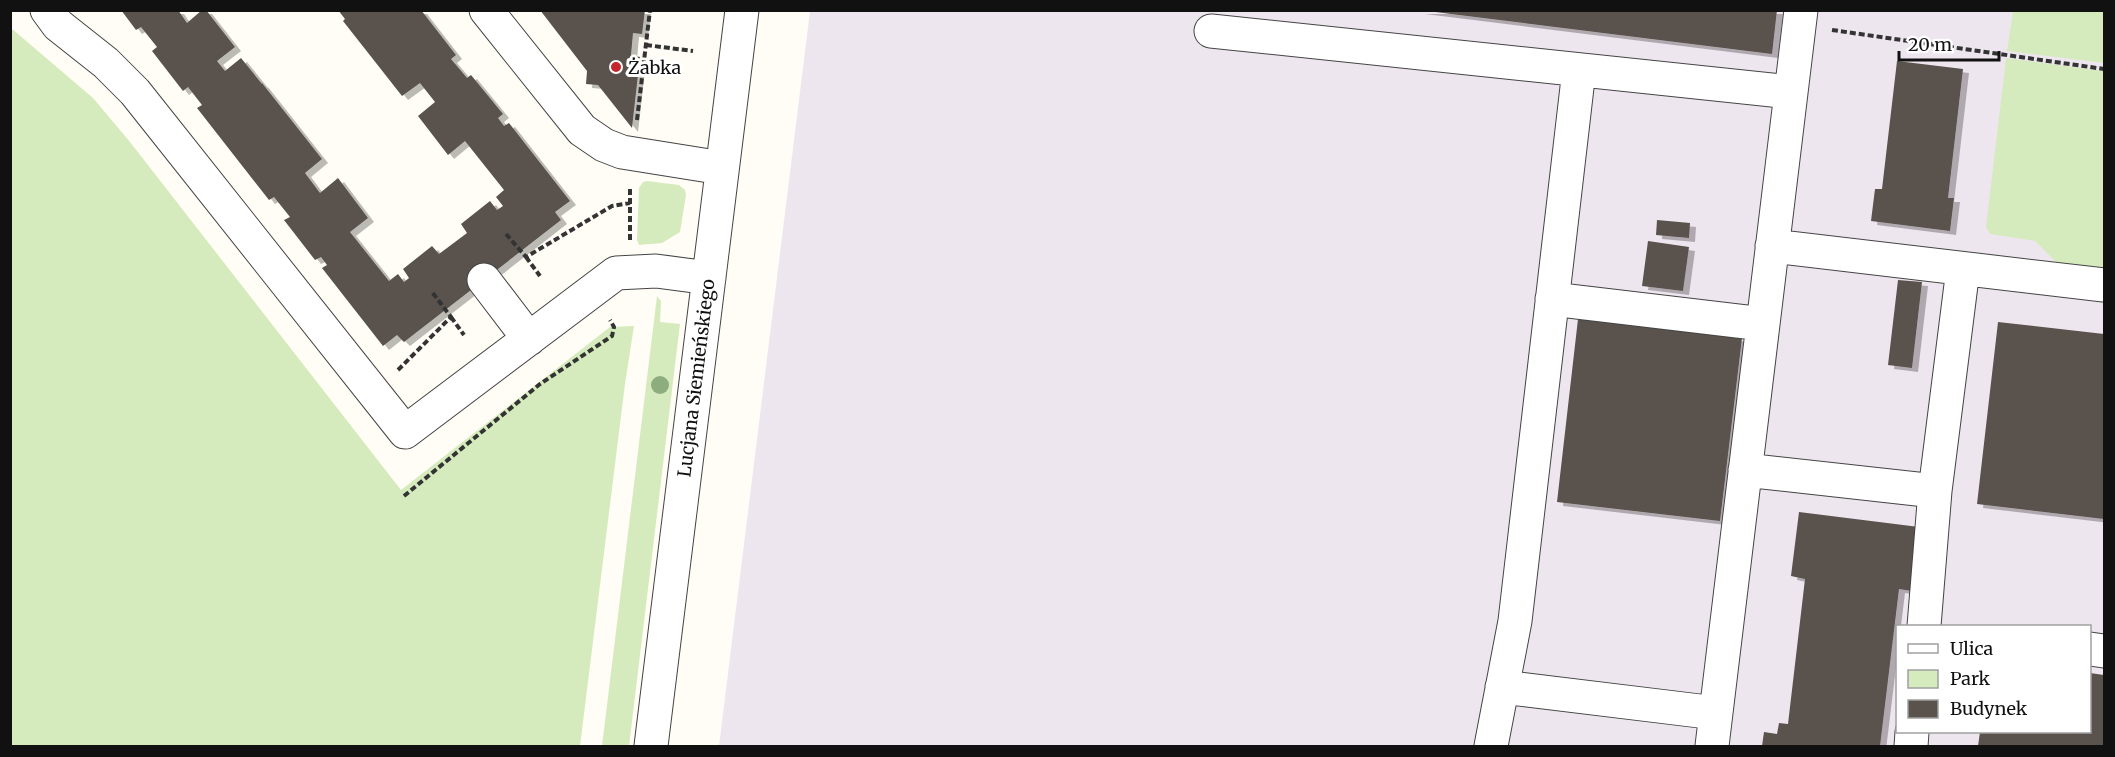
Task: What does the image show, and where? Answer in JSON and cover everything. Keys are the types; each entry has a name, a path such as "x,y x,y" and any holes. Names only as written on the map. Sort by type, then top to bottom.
{"street":[{"path":"47,10 58,25 106,63 135,92 405,432 616,273 656,271 709,279"},
{"path":"486,10 582,130 604,145 622,152 722,168"},
{"name":"Lucjana Siemieńskiego","path":"651,747 742,10"},
{"path":"1713,747 1800,18"},
{"path":"1211,31 1791,92"},
{"path":"1491,747 1515,621 1579,70"},
{"path":"1772,246 2104,285"},
{"path":"1924,625 1935,490 1963,268"},
{"path":"484,280 529,339"},
{"path":"1552,299 1763,324"},
{"path":"1745,470 1935,490"},
{"path":"1502,687 1716,713"}],"path":[{"path":"637,121 650,10"},
{"path":"1800,18 2104,69"},
{"path":"646,45 693,51"},
{"path":"630,184 629,235 633,246"},
{"path":"526,257 612,206 630,203"},
{"path":"506,234 540,276"},
{"path":"432,292 464,335"},
{"path":"404,496 540,384 612,336 614,327 607,316"},
{"path":"393,375 451,318"}],"shaded area":[{"path":"810,11 2104,11 2104,746 719,746"}],"green space":[{"path":"2013,11 2104,11 2104,63 2007,51"},
{"path":"11,28 93,98 130,142 401,490 610,327 634,326 580,746 11,746"},
{"path":"2006,58 2104,71 2104,270 2058,264 2035,241 1990,234 1986,227"},
{"path":"643,182 679,185 685,190 686,195 680,232 662,243 639,245 637,240 639,188"},
{"path":"657,296 661,301 660,322 680,324 629,746 602,746"}],"building":[{"path":"121,10 178,10 187,23 202,10 206,10 235,47 217,61 225,71 241,58 322,159 305,173 320,193 338,178 368,218 350,232 389,281 398,274 404,282 409,278 403,269 432,246 439,254 467,233 461,224 490,201 497,210 503,206 496,197 504,190 465,141 448,155 418,116 435,102 420,83 402,96 343,21 345,19 338,10 421,10 456,55 451,59 467,78 471,75 503,114 498,118 504,126 509,123 570,201 555,212 561,220 404,342 397,335 383,346 322,268 327,265 321,257 315,260 284,220 290,217 274,197 269,200 197,108 202,105 188,87 183,91 152,51 157,47 141,27 136,30"},
{"path":"540,10 645,10 642,34 633,33 631,55 640,57 632,128 598,85 586,84 587,71"},
{"path":"1419,10 1777,10 1772,54"},
{"path":"1897,61 1963,69 1948,198 1954,198 1950,231 1871,221 1875,189 1882,189"},
{"path":"1657,220 1690,223 1689,238 1656,235"},
{"path":"1648,241 1689,247 1683,291 1642,286"},
{"path":"1898,280 1922,282 1912,368 1888,365"},
{"path":"1578,319 1742,338 1720,521 1557,502"},
{"path":"1998,322 2104,334 2104,519 1977,504"},
{"path":"1799,512 1919,527 1912,591 1899,589 1880,746 1762,746 1764,732 1777,734 1779,723 1788,724 1805,579 1791,576"},
{"path":"2091,673 2104,675 2104,746 1978,746 1980,733 2091,733"}],"place":[{"name":"Żabka","path":"616,67"}]}
